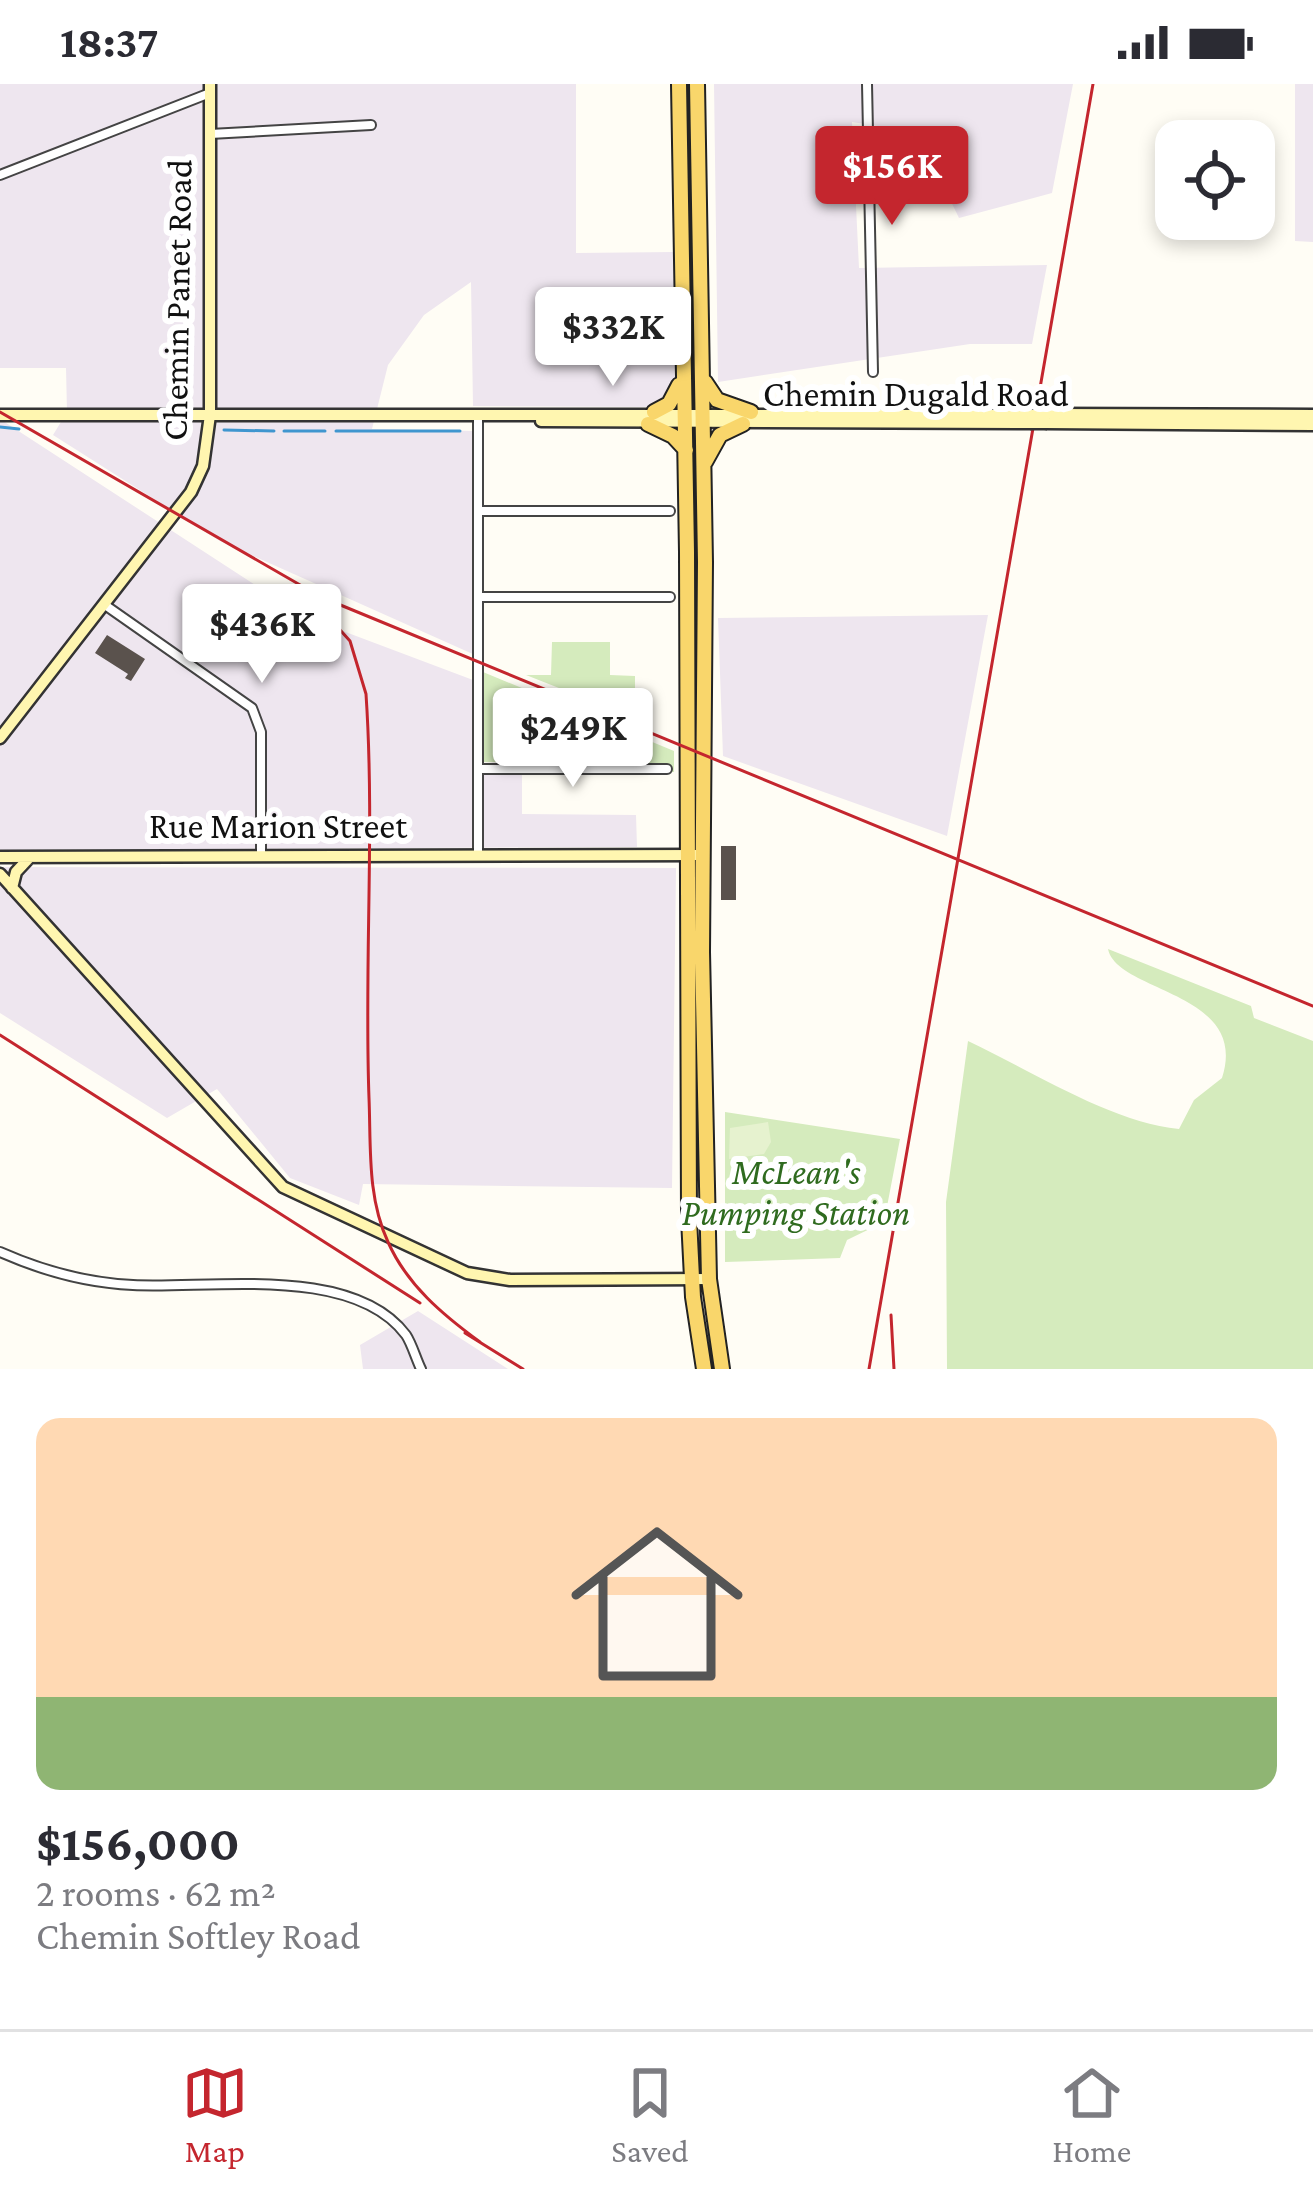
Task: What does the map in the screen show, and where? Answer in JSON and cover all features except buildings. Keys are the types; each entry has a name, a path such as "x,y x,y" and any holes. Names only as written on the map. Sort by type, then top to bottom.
{"main road":[{"path":"679,84 694,855 709,1279 722,1369"},
{"path":"697,84 704,466 694,855 691,1279 704,1369"},
{"path":"701,366 713,398 747,418 720,435 704,466"},
{"path":"683,375 675,397 651,418 686,450"}],"street":[{"path":"867,84 873,372"},
{"path":"0,175 210,89"},
{"name":"Chemin Panet Road","path":"0,737 191,492 202,466 210,415 210,89"},
{"path":"210,134 371,125"},
{"name":"Chemin Dugald Road","path":"0,415 1031,419 1313,415"},
{"path":"478,418 478,856"},
{"name":"Chemin Dugald Road","path":"1048,419 1313,424"},
{"path":"478,511 670,511"},
{"path":"478,597 670,597"},
{"path":"105,605 253,708 261,732 261,856"},
{"path":"479,769 667,769"},
{"name":"Rue Marion Street","path":"0,857 694,855"},
{"path":"12,888 16,872 30,857"},
{"path":"0,874 283,1187 467,1273 510,1280 709,1279"},
{"path":"0,1252 61,1275 96,1281 305,1287 352,1298 406,1336 421,1369"}],"shaded area":[{"path":"0,84 576,84 576,253 674,252 676,381 669,399 653,407 473,406 471,282 424,315 388,365 372,429 474,431 475,655 220,541 53,435 67,412 66,368 0,368"},
{"path":"714,84 1073,84 1052,193 959,218 917,132 852,122 859,268 1047,265 1032,344 970,344 718,382"},
{"path":"1295,84 1313,84 1313,242 1295,241"},
{"path":"0,419 303,616 473,680 474,773 522,773 522,814 636,815 637,847 0,850"},
{"path":"988,615 947,836 723,756 718,618"},
{"path":"0,867 676,868 672,1188 363,1184 359,1205 290,1178 217,1089 167,1118 0,1013"},
{"path":"418,1311 508,1369 363,1369 360,1345"}],"green space":[{"path":"552,642 610,642 610,675 635,676 635,718 526,675 551,675"},
{"path":"483,672 674,751 674,772 640,773 639,762 483,762"},
{"path":"1108,949 1251,1006 1254,1018 1313,1041 1313,1369 947,1369 946,1202 968,1041 1099,1106 1179,1129 1194,1100 1222,1078 1226,1049 1217,1027 1179,997 1117,964"},
{"name":"McLean's Pumping Station","path":"725,1112 900,1139 884,1222 847,1240 840,1258 725,1262"},
{"path":"768,1122 771,1142 764,1154 729,1159 730,1128"}],"waterway":[{"path":"0,427 19,429"},
{"path":"224,430 274,431"},
{"path":"284,431 325,431"},
{"path":"336,431 460,431"}],"railway":[{"path":"869,1369 1093,84"},
{"path":"0,412 321,597 1313,1006"},
{"path":"315,602 350,641 366,694 370,1153 376,1207 405,1272 440,1310 480,1342"},
{"path":"0,1035 420,1303"},
{"path":"891,1315 894,1369"},
{"path":"465,1333 523,1369"}]}
